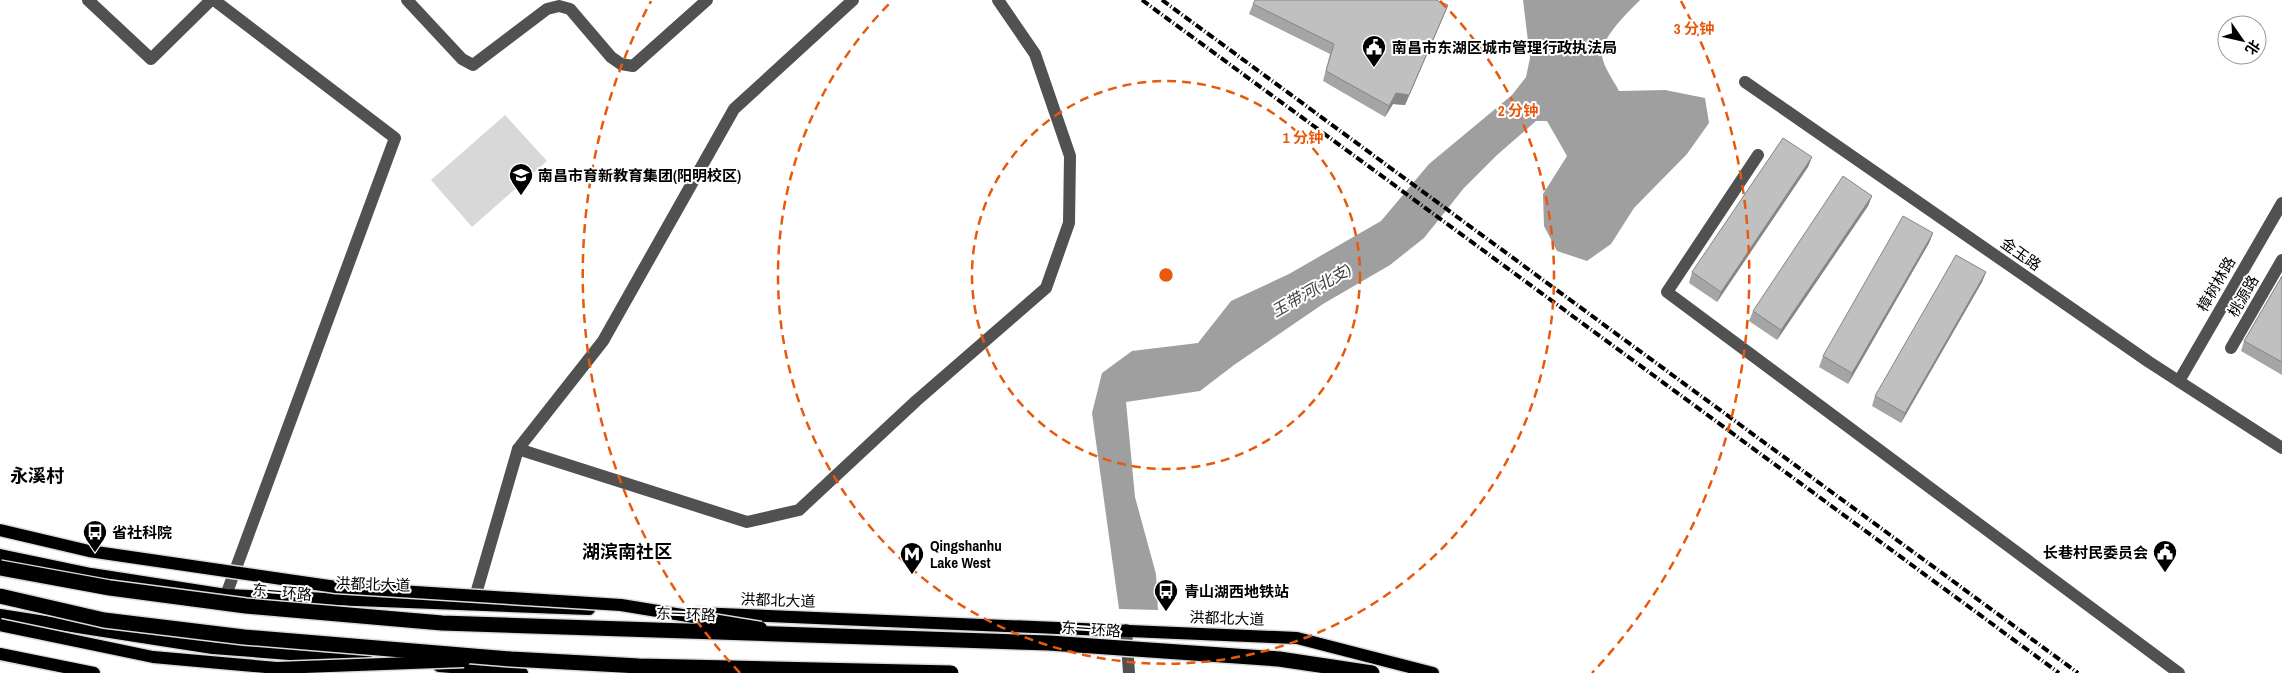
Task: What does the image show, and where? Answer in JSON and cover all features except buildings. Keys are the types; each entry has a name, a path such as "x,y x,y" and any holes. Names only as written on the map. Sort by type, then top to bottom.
{"highway":[{"name":"东一环路","path":"0,568 110,588 246,606 442,623 1049,643 1279,658 1372,673"},
{"path":"0,596 104,620 244,638 511,659 639,666 952,673"}],"main road":[{"path":"0,530 89,551 336,588 621,605 810,636"},
{"name":"洪都北大道","path":"0,555 91,574 226,594 1297,638 1433,673"},
{"path":"0,615 213,648 522,673"},
{"path":"0,625 153,657 277,668 511,659"},
{"path":"0,654 50,669 94,673"}],"street":[{"path":"88,0 151,59 213,0 395,138 226,594"},
{"path":"407,0 462,59 472,65 546,9 559,6 570,9 611,57 621,64 633,66 707,0"},
{"path":"473,604 518,449 603,341 734,109 853,0"},
{"path":"518,449 747,522 799,510 916,401 1046,288 1069,223 1070,156 1035,54 998,0"},
{"name":"金玉路","path":"1745,82 2179,381 2282,448"},
{"path":"1758,155 1667,292 2180,673"},
{"name":"樟树林路","path":"2179,381 2282,203"},
{"name":"桃源路","path":"2232,348 2282,260"},
{"path":"1126,630 1129,673"},
{"path":"362,673 365,660"}],"shaded area":[{"path":"505,115 547,161 472,227 431,180"}],"water":[{"name":"玉带河(北支)","path":"1523,0 1640,0 1616,26 1602,49 1602,56 1609,74 1619,91 1665,90 1705,98 1709,123 1687,154 1634,208 1611,244 1587,261 1557,251 1544,226 1543,194 1567,156 1547,121 1536,121 1497,155 1464,188 1424,238 1390,265 1323,304 1234,365 1200,391 1126,402 1135,497 1156,574 1158,610 1119,609 1092,413 1102,373 1132,351 1198,343 1231,301 1289,274 1381,221 1429,164 1512,95 1526,77 1530,58"}],"railway":[{"path":"1142,0 2059,673"},
{"path":"1162,0 2078,673"}],"place":[{"name":"南昌市东湖区城市管理行政执法局","path":"1374,68"},
{"name":"南昌市育新教育集团(阳明校区)","path":"521,196"},
{"name":"省社科院","path":"95,553"},
{"name":"长巷村民委员会","path":"2165,573"},
{"name":"Qingshanhu Lake West","path":"912,575"},
{"name":"青山湖西地铁站","path":"1166,612"}],"district":[{"name":"永溪村","path":"37,475"},
{"name":"湖滨南社区","path":"627,551"}]}
